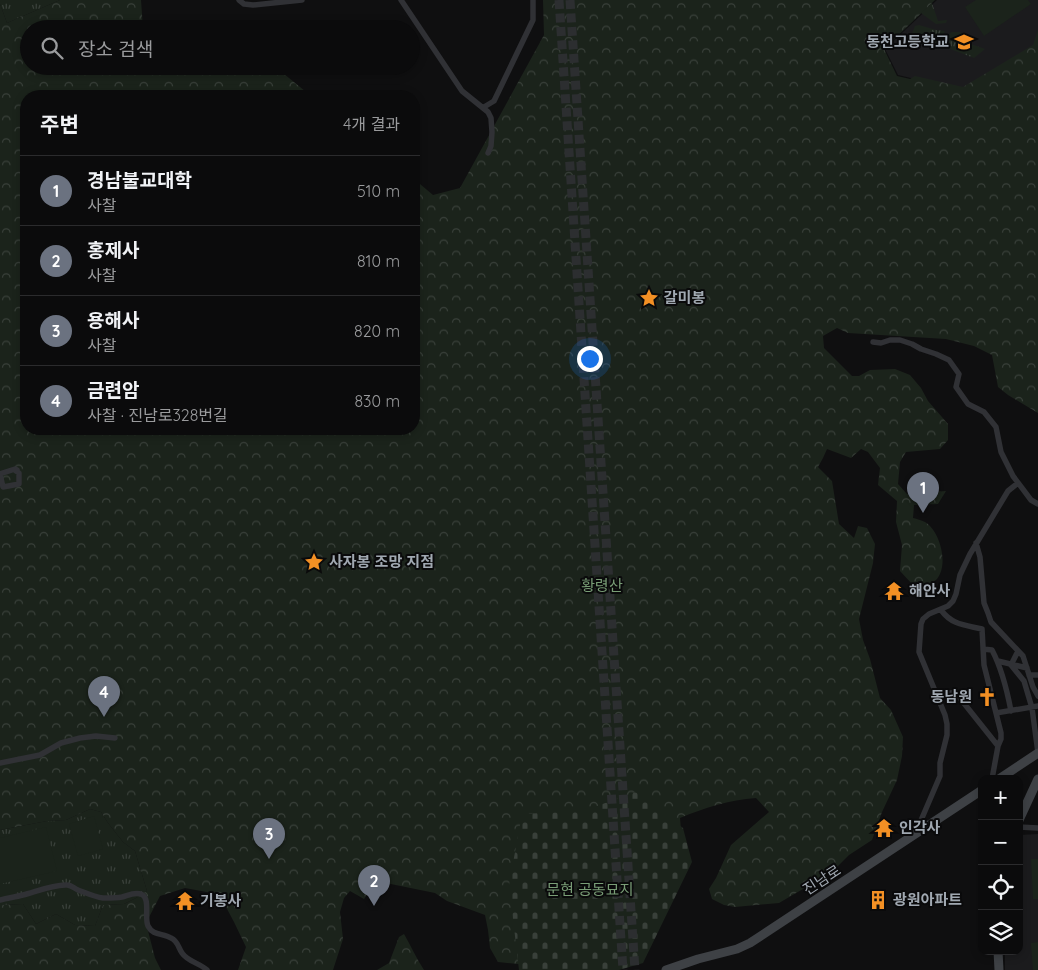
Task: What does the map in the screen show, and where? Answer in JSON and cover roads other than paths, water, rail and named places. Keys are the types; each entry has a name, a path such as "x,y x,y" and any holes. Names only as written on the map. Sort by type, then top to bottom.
{"main road":[{"path":"1005,775 1038,753"},
{"path":"1023,811 1038,779"},
{"name":"진남로","path":"666,970 698,959 738,949 750,943 978,793"},
{"path":"998,955 998,970"}],"street":[{"path":"240,0 244,4 253,5 302,0"},
{"path":"401,0 414,20"},
{"path":"484,107 494,101 533,20 533,0"},
{"path":"420,28 462,91 488,112 491,118 492,132 491,146 488,152"},
{"path":"874,342 881,343 890,340 900,340 949,360 959,374 956,388 968,404 984,412 996,427 1001,452 1018,483 1031,500 1038,504"},
{"path":"916,832 940,776 940,763 947,735 945,715 921,658 919,646 922,619 948,606 953,600 960,575 976,543 1008,491 1018,483"},
{"path":"976,543 980,557 984,603 991,622 1023,656 1033,687 1038,696"},
{"path":"941,610 947,618 957,623 982,629"},
{"path":"982,629 991,622"},
{"path":"982,629 984,665 1001,733 993,775"},
{"path":"983,650 992,650 998,661 1011,711"},
{"path":"1011,665 1018,651"},
{"path":"998,661 1027,668"},
{"path":"1011,665 1024,682 1035,707 1038,753"},
{"path":"1029,675 1038,675"},
{"path":"938,696 955,692 998,746"},
{"path":"996,713 1035,707"},
{"path":"0,763 40,755 61,744 80,738 96,736 115,738"},
{"path":"1023,828 1038,828"},
{"path":"0,900 47,888 69,885 88,894 103,898 122,897 133,893 142,894 146,902 147,925 158,934 173,938 182,953 192,962 207,970"}],"tunnel":[{"path":"559,0 623,970"},
{"path":"570,0 635,970"}],"place":[{"name":"동천고등학교","path":"964,42"},
{"name":"갈미봉","path":"649,298"},
{"name":"경남불교대학","path":"923,513"},
{"name":"사자봉 조망 지점","path":"314,562"},
{"name":"해안사","path":"894,591"},
{"name":"동남원","path":"987,697"},
{"name":"금련암","path":"104,717"},
{"name":"인각사","path":"884,828"},
{"name":"용해사","path":"269,859"},
{"name":"광원아파트","path":"878,900"},
{"name":"기봉사","path":"185,901"},
{"name":"홍제사","path":"374,906"}],"park label":[{"name":"황령산","path":"602,586"},
{"name":"문현 공동묘지","path":"590,890"}]}
